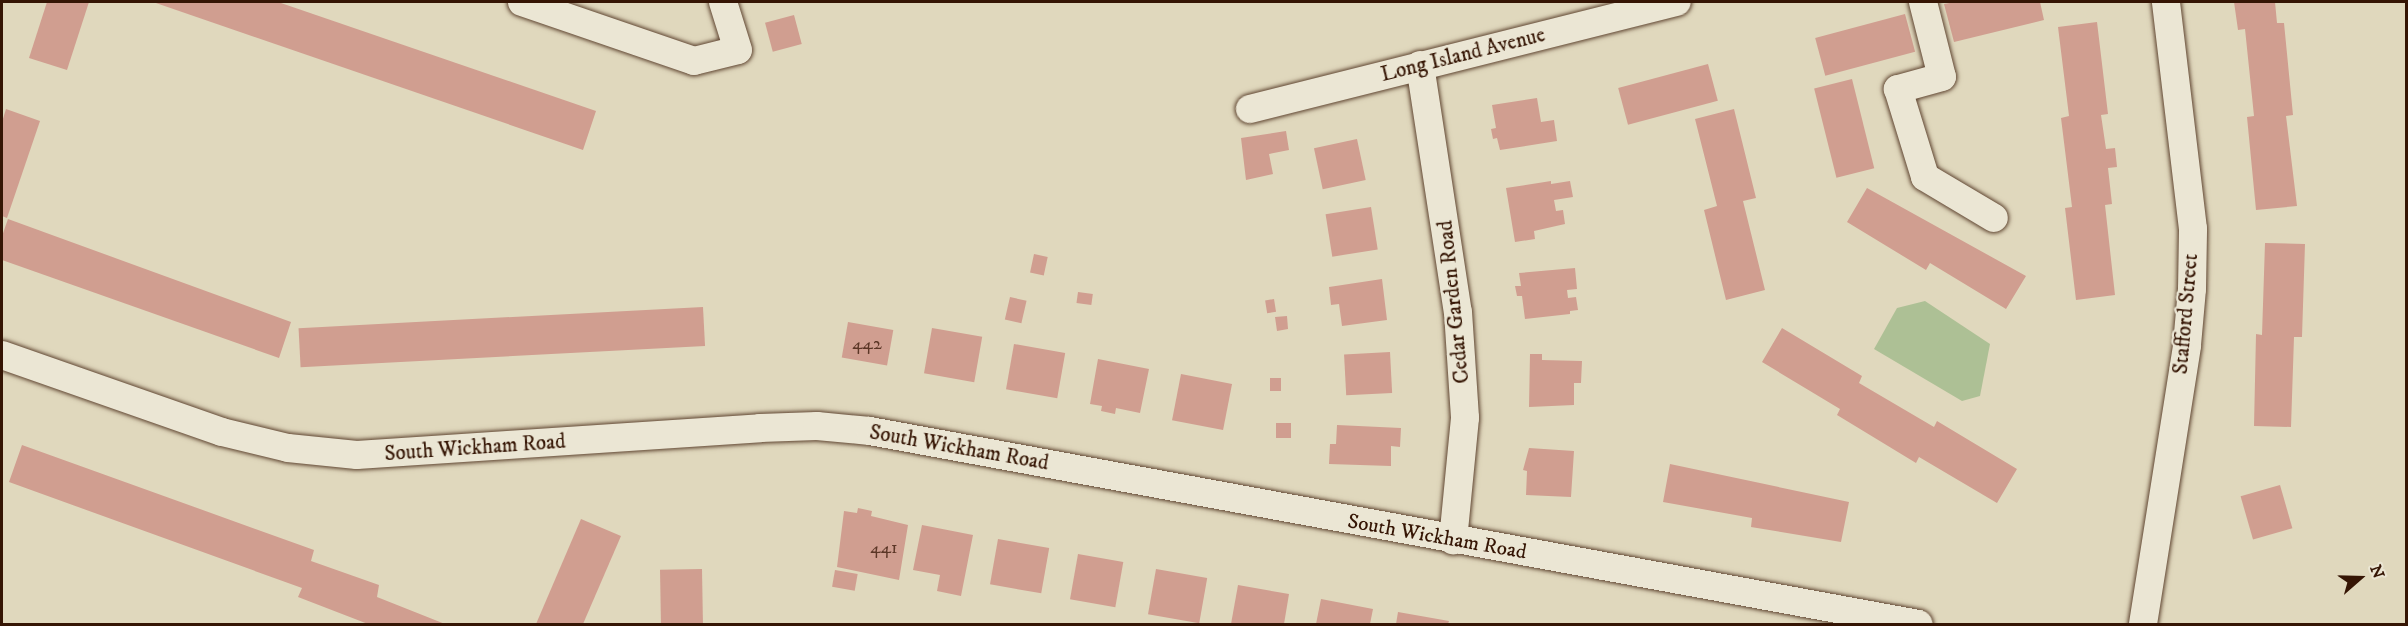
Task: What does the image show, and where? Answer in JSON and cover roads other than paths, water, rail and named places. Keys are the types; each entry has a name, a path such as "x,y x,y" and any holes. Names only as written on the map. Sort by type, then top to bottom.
{"street":[{"path":"522,2 694,62 738,50 723,2"},
{"name":"Long Island Avenue","path":"1250,109 1677,2"},
{"path":"1923,2 1942,77 1898,89 1925,177 1994,218"},
{"name":"Stafford Street","path":"2143,624 2187,345 2192,289 2193,229 2166,2"},
{"name":"Cedar Garden Road","path":"1420,65 1443,206 1461,359 1465,418 1453,540"},
{"name":"South Wickham Road","path":"2,355 222,432 288,448 357,454 441,452 817,426 882,433 1918,624"}]}
